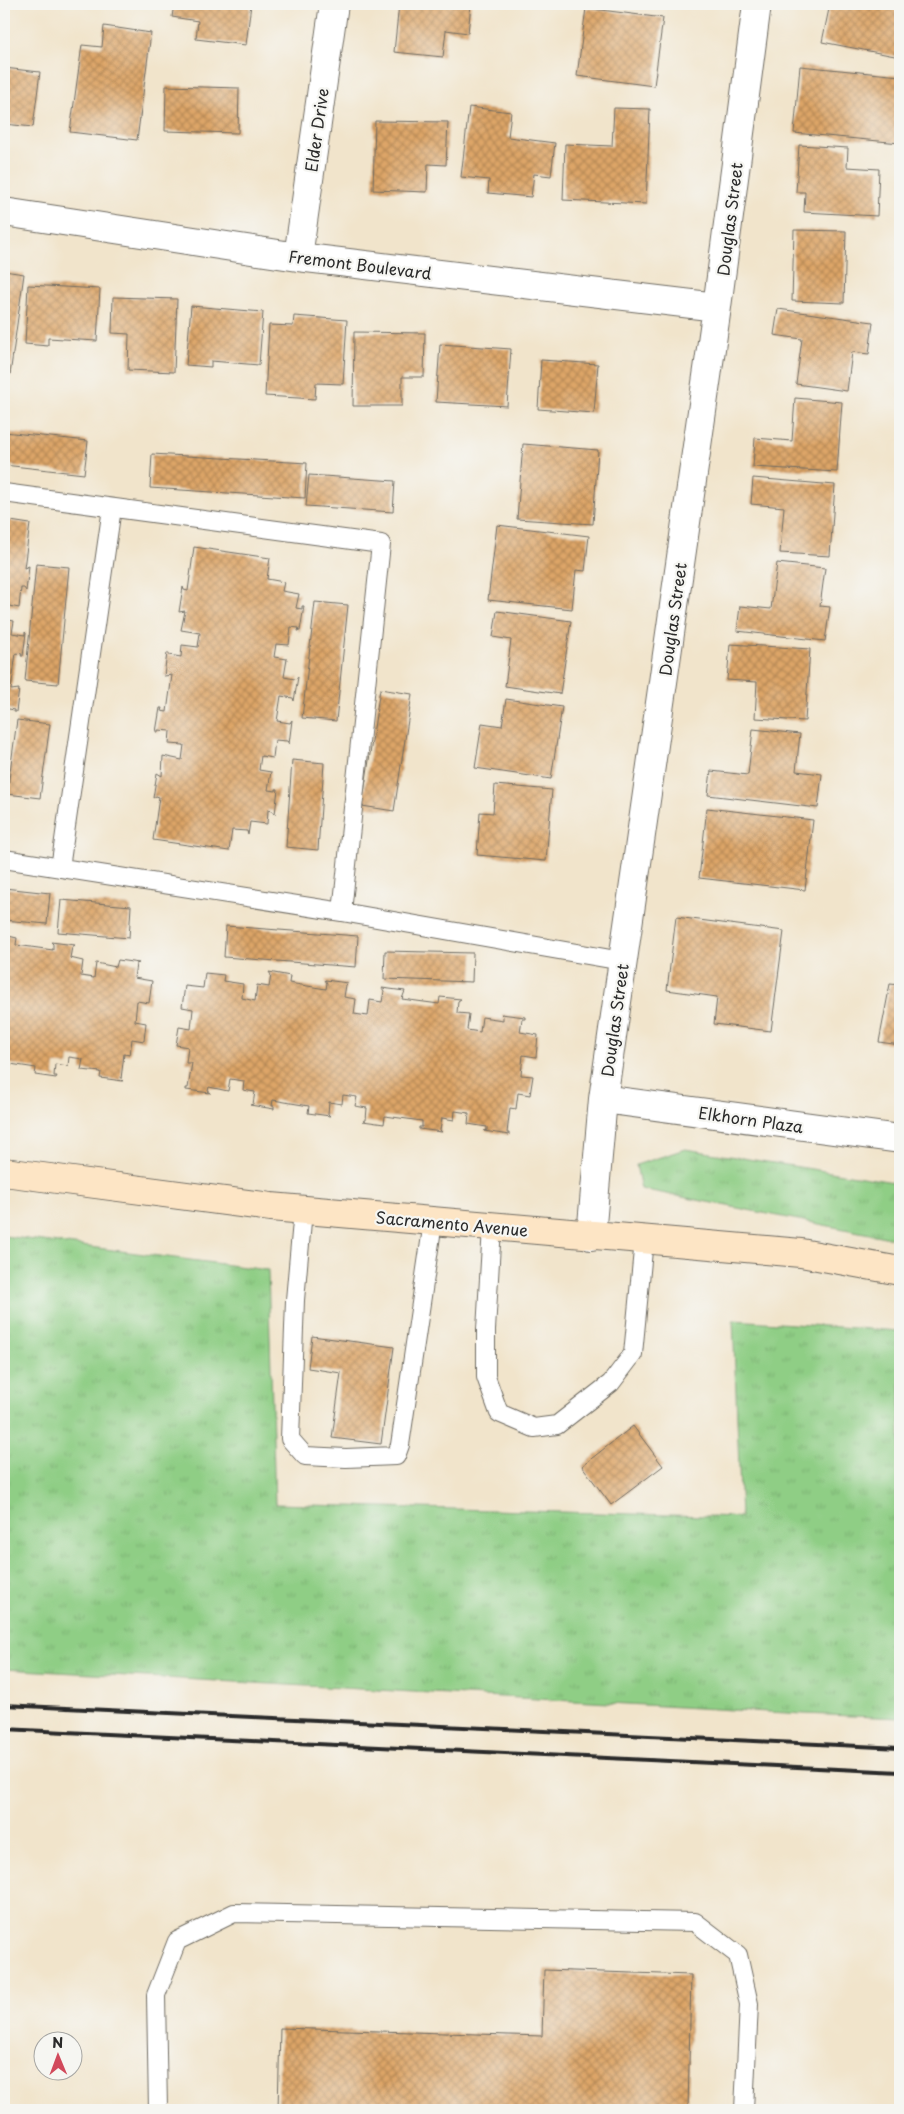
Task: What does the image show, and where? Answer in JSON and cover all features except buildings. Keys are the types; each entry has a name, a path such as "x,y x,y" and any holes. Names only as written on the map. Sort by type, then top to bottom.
{"main road":[{"name":"Sacramento Avenue","path":"4,1172 303,1210 801,1253 900,1271"}],"street":[{"name":"Elder Drive","path":"298,257 334,4"},
{"name":"Douglas Street","path":"591,1236 603,1099 717,307 757,4"},
{"name":"Fremont Boulevard","path":"4,212 298,257 717,307"},
{"name":"Elkhorn Plaza","path":"603,1099 900,1139"}],"lane":[{"path":"4,493 380,544 342,912"},
{"path":"60,868 112,508"},
{"path":"4,859 342,912 622,961"},
{"path":"303,1210 294,1300 290,1440 305,1456 346,1458 396,1456 400,1445 433,1222"},
{"path":"492,1227 486,1330 486,1377 499,1413 534,1428 557,1425 611,1383 633,1354 644,1240"},
{"path":"158,2110 156,1995 176,1941 234,1913 695,1922 738,1955 749,2004 744,2110"}],"green space":[{"path":"685,1149 900,1183 900,1240 641,1189 636,1165"},
{"path":"4,1236 268,1270 275,1504 741,1517 733,1320 900,1331 900,1718 4,1669"}],"railway":[{"path":"4,1705 900,1748"},
{"path":"4,1729 900,1772"}]}
